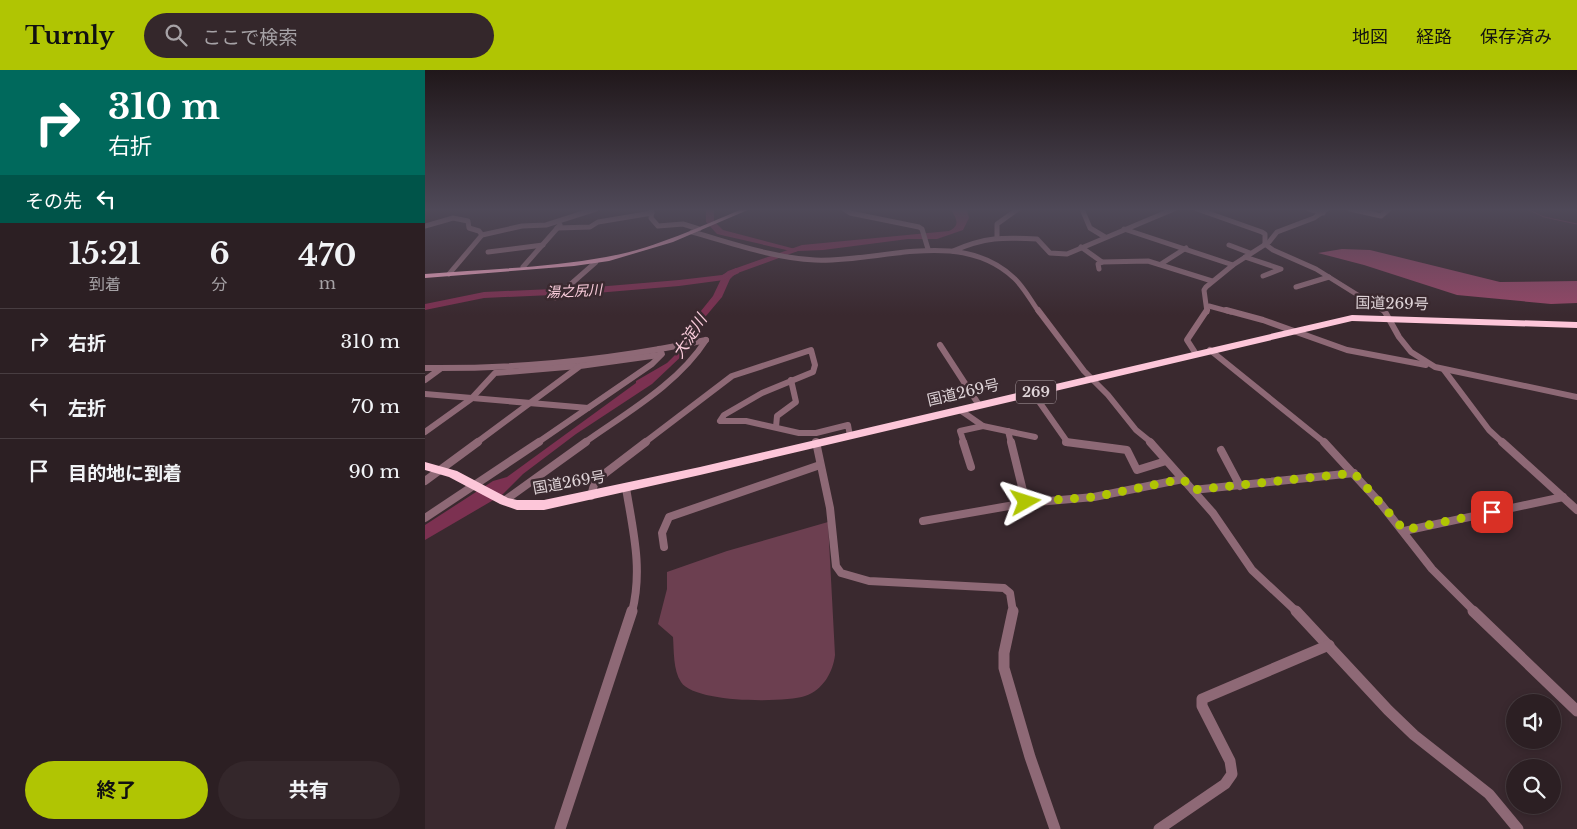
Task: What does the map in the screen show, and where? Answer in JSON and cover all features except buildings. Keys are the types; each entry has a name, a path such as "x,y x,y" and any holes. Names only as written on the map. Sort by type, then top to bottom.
{"highway":[{"name":"国道269号","path":"425,466 453,474 502,500 517,505 544,505 626,488 1352,318 1577,325"}],"main road":[{"path":"425,276 596,262 659,244"}],"street":[{"path":"449,274 474,244"},
{"path":"742,244 803,259 848,260 928,249 951,251 985,258 1014,278 1080,366 1093,378 1136,430 1153,444 1213,513 1252,570 1299,613 1388,710 1414,734 1489,794 1518,829"},
{"path":"926,244 928,249"},
{"path":"951,251 967,244"},
{"path":"1042,244 1050,254 1067,254 1087,244"},
{"path":"1165,244 1186,248 1233,264"},
{"path":"1197,354 1187,340 1208,312 1209,306 1204,290 1233,264 1264,244"},
{"path":"1266,244 1329,278 1360,298 1382,308 1389,316 1387,318 1409,351 1440,369 1489,430 1577,510"},
{"path":"488,252 543,245"},
{"path":"523,267 543,245"},
{"path":"1229,245 1281,269 1263,276"},
{"path":"1081,247 1102,262 1148,261 1211,279 1212,281"},
{"path":"1161,264 1186,248"},
{"path":"555,298 596,262"},
{"path":"1099,269 1098,264 1102,262"},
{"path":"1296,287 1329,278"},
{"path":"1209,306 1263,320 1347,350 1388,356 1440,369 1577,397"},
{"path":"425,432 471,399 495,373 580,366 661,351 706,340 697,354 667,382 502,500"},
{"path":"940,345 979,405"},
{"path":"591,496 595,481 732,376 811,350 815,369 813,372 762,393 724,416 720,421 746,421 799,433 817,433 848,425 850,436"},
{"path":"1210,350 1302,420 1354,473 1404,530 1432,569 1459,598 1577,711"},
{"path":"425,368 546,364 661,351"},
{"path":"425,518 477,486 626,383 661,351"},
{"path":"425,481 527,403 580,366"},
{"path":"425,380 440,369"},
{"path":"776,427 777,416 796,402 791,380"},
{"path":"1033,393 1067,443 1127,450 1137,470 1166,461"},
{"path":"425,394 588,408"},
{"path":"960,410 983,426 1035,437"},
{"path":"971,466 960,431 983,426"},
{"path":"1008,431 1026,502"},
{"path":"816,442 831,508 836,566 841,573 869,581 1004,588 1010,591 1014,598 1014,610 1004,647 1006,676 1033,770 1055,829"},
{"path":"1221,450 1239,486"},
{"path":"664,546 662,533 669,517 820,465"},
{"path":"1193,490 1354,473"},
{"path":"923,521 1026,502 1094,497 1183,479"},
{"path":"560,829 631,617 638,588 637,559 626,488"},
{"path":"1404,530 1563,497"},
{"path":"1159,829 1231,778 1230,762 1202,706 1202,699 1329,645"}],"shaded area":[{"path":"1342,249 1370,250 1500,282 1577,281 1577,303 1551,304 1457,295 1364,265 1318,253"},
{"path":"828,522 835,655 832,668 822,685 805,696 778,700 720,698 689,689 678,677 675,666 673,637 658,624 667,589 667,572 727,551"}],"water":[{"name":"大淀川","path":"866,244 798,251 735,274 730,279 722,297 695,329 688,350 652,384 576,434 523,474 502,495 425,540 425,525 493,481 507,477 636,383 636,381 667,363 679,351 688,327 713,296 723,275 728,271 802,245"}],"waterway":[{"path":"772,244 795,250"},
{"name":"湯之尻川","path":"425,307 484,295 596,290 679,283 724,277 736,271"}],"route":[{"path":"1026,502 1094,497 1183,479 1193,490 1354,473 1404,530 1492,512"}]}
